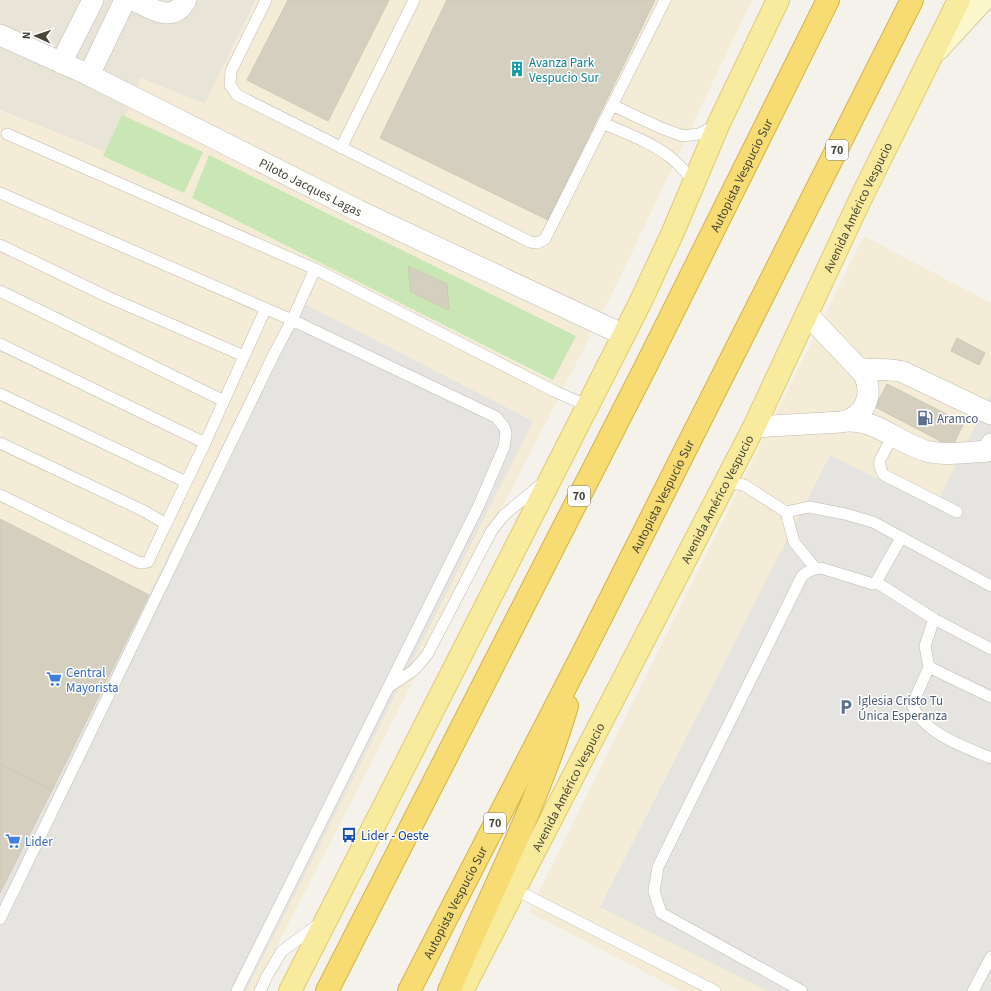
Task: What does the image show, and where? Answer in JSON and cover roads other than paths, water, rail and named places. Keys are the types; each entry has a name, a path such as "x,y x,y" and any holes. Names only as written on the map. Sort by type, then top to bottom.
{"highway":[{"name":"Autopista Vespucio Sur","path":"327,991 647,364 828,0"},
{"name":"Autopista Vespucio Sur","path":"409,991 582,655 912,0"},
{"path":"449,991 556,742 582,655"}],"main road":[{"path":"290,991 624,335 660,261 719,123 778,0"},
{"name":"Avenida Américo Vespucio","path":"462,991 754,427 860,200 959,0"},
{"path":"931,57 983,0"}],"street":[{"path":"61,63 93,0"},
{"path":"89,75 125,0"},
{"path":"133,0 164,14 171,13 179,9 186,0"},
{"name":"Piloto Jacques Lagas","path":"0,35 89,75 359,211 624,335"},
{"path":"807,314 864,374 867,382 868,393 861,411 847,421"},
{"path":"858,368 903,372 991,414"},
{"path":"754,427 855,421 871,424 914,446 932,452 989,448"}],"lane":[{"path":"266,0 231,71 230,86 237,95 530,242 537,243 545,239 665,0"},
{"path":"341,148 414,0"},
{"path":"612,106 683,136 699,134 719,123"},
{"path":"603,123 653,146 669,156 694,182"},
{"path":"7,134 315,269 554,391 588,406"},
{"path":"0,193 265,310 292,320 496,417 504,427 506,433 504,447 480,503 238,991"},
{"path":"0,246 108,297 244,356"},
{"path":"0,919 274,354 292,320 315,269"},
{"path":"0,291 224,401"},
{"path":"0,495 140,563 148,562 265,310"},
{"path":"0,344 205,442"},
{"path":"0,394 186,482"},
{"path":"893,435 880,460 881,472 884,475 957,512"},
{"path":"0,443 144,511 166,524"},
{"path":"388,687 414,670 428,655 491,532 504,515 527,494 553,475"},
{"path":"726,482 744,485 786,512 794,542 815,568"},
{"path":"786,512 809,507 845,514 873,522 991,586"},
{"path":"802,991 661,913 654,891 658,867 802,576 815,568 821,568 873,584 876,582 901,538"},
{"path":"876,582 934,619 991,649"},
{"path":"934,619 925,646 929,667 912,705 916,714 923,722 954,743 991,758"},
{"path":"929,667 991,697"},
{"path":"514,889 715,991"},
{"path":"260,991 282,951 328,916"},
{"path":"973,991 988,969 991,957"}],"place":[{"name":"Avanza Park Vespucio Sur","path":"517,69"},
{"name":"Aramco","path":"925,418"},
{"name":"Central Mayorista","path":"54,679"},
{"name":"Iglesia Cristo Tu Única Esperanza","path":"846,707"},
{"name":"Lider - Oeste","path":"349,835"},
{"name":"Lider","path":"13,841"}]}
